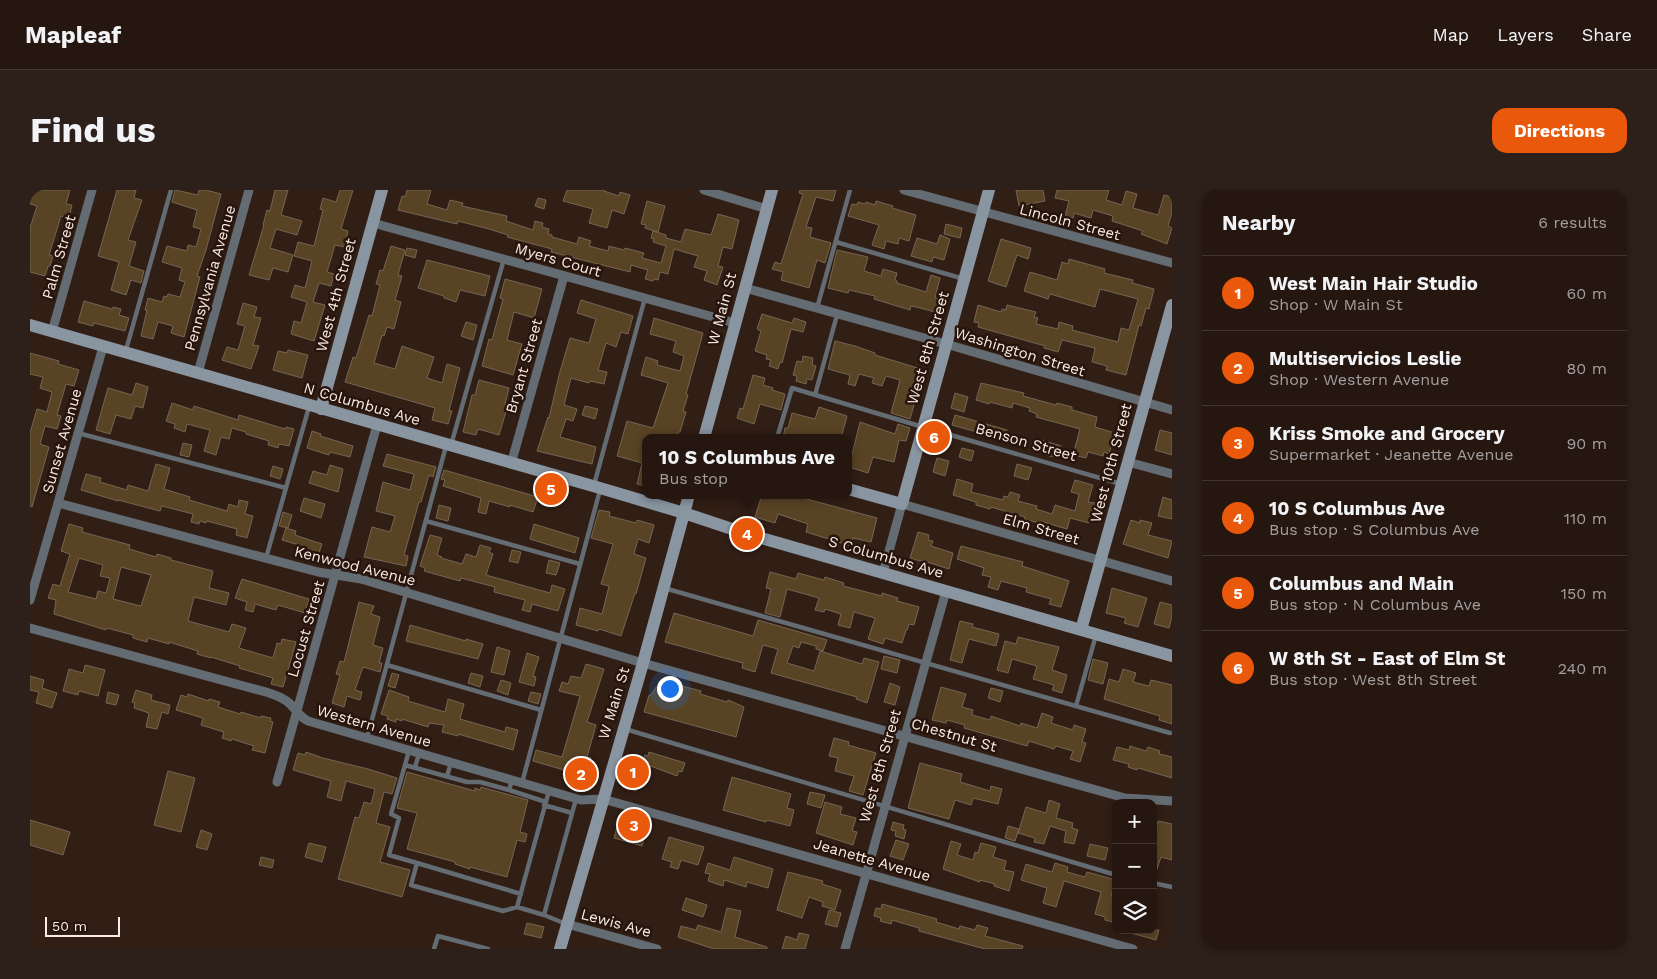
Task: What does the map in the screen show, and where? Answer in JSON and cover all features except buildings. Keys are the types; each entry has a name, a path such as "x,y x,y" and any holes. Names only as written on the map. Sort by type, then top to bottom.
{"main road":[{"name":"West 4th Street","path":"316,407 382,190"},
{"name":"W Main St","path":"707,434 735,323 772,190"},
{"name":"West 8th Street","path":"902,504 989,190"},
{"name":"West 10th Street","path":"1080,630 1172,305"},
{"name":"N Columbus Ave","path":"30,325 684,513"},
{"path":"852,490 902,504"},
{"name":"W Main St","path":"560,949 643,663 688,499"},
{"name":"S Columbus Ave","path":"684,513 747,534 1172,656"}],"street":[{"name":"Palm Street","path":"52,332 92,190"},
{"name":"Pennsylvania Avenue","path":"198,373 249,190"},
{"path":"704,190 767,210"},
{"name":"Lincoln Street","path":"904,190 1172,263"},
{"name":"Myers Court","path":"373,222 735,323"},
{"name":"Bryant Street","path":"511,464 564,276"},
{"name":"Washington Street","path":"745,288 1172,410"},
{"name":"Sunset Avenue","path":"30,600 103,346"},
{"name":"Locust Street","path":"277,782 377,425"},
{"path":"1128,462 1172,474"},
{"name":"Kenwood Avenue","path":"58,503 318,572 362,579 643,663"},
{"name":"Elm Street","path":"902,504 1172,581"},
{"name":"West 8th Street","path":"883,573 902,504"},
{"name":"West 8th Street","path":"845,949 946,591"},
{"name":"Western Avenue","path":"30,628 266,692 282,698 291,704 308,722 576,799 603,799"},
{"name":"Chestnut St","path":"643,663 1125,798 1172,801"},
{"name":"Jeanette Avenue","path":"603,799 1133,949"},
{"name":"Lewis Ave","path":"567,924 657,949"}],"lane":[{"path":"125,352 171,190"},
{"path":"816,309 850,190"},
{"path":"836,242 964,279"},
{"path":"367,738 426,521 504,259"},
{"path":"522,783 580,564 644,298"},
{"path":"814,394 837,315"},
{"name":"Benson Street","path":"778,434 792,388 1122,484"},
{"path":"266,558 286,488 316,407"},
{"path":"78,433 286,488"},
{"path":"426,521 580,564"},
{"path":"664,588 1170,733"},
{"path":"1076,706 1096,634"},
{"path":"387,665 541,710"},
{"path":"624,729 1112,874"},
{"path":"410,751 391,814 400,818 389,855 521,894"},
{"path":"416,767 419,754"},
{"path":"430,771 434,758"},
{"path":"448,776 451,763"},
{"path":"406,765 467,782 480,782 509,790 572,813"},
{"path":"509,790 512,780"},
{"path":"517,907 549,791"},
{"path":"544,914 576,799"},
{"path":"416,862 411,885 503,911 517,907 544,914 567,924"},
{"path":"1157,884 1172,887"},
{"path":"434,949 438,936 488,949"}],"place":[{"name":"W 8th St - East of Elm St","path":"934,437"},
{"name":"Columbus and Main","path":"551,489"},
{"name":"10 S Columbus Ave","path":"747,534"},
{"name":"West Main Hair Studio","path":"633,772"},
{"name":"Multiservicios Leslie","path":"581,774"},
{"name":"Kriss Smoke and Grocery","path":"634,825"}]}
